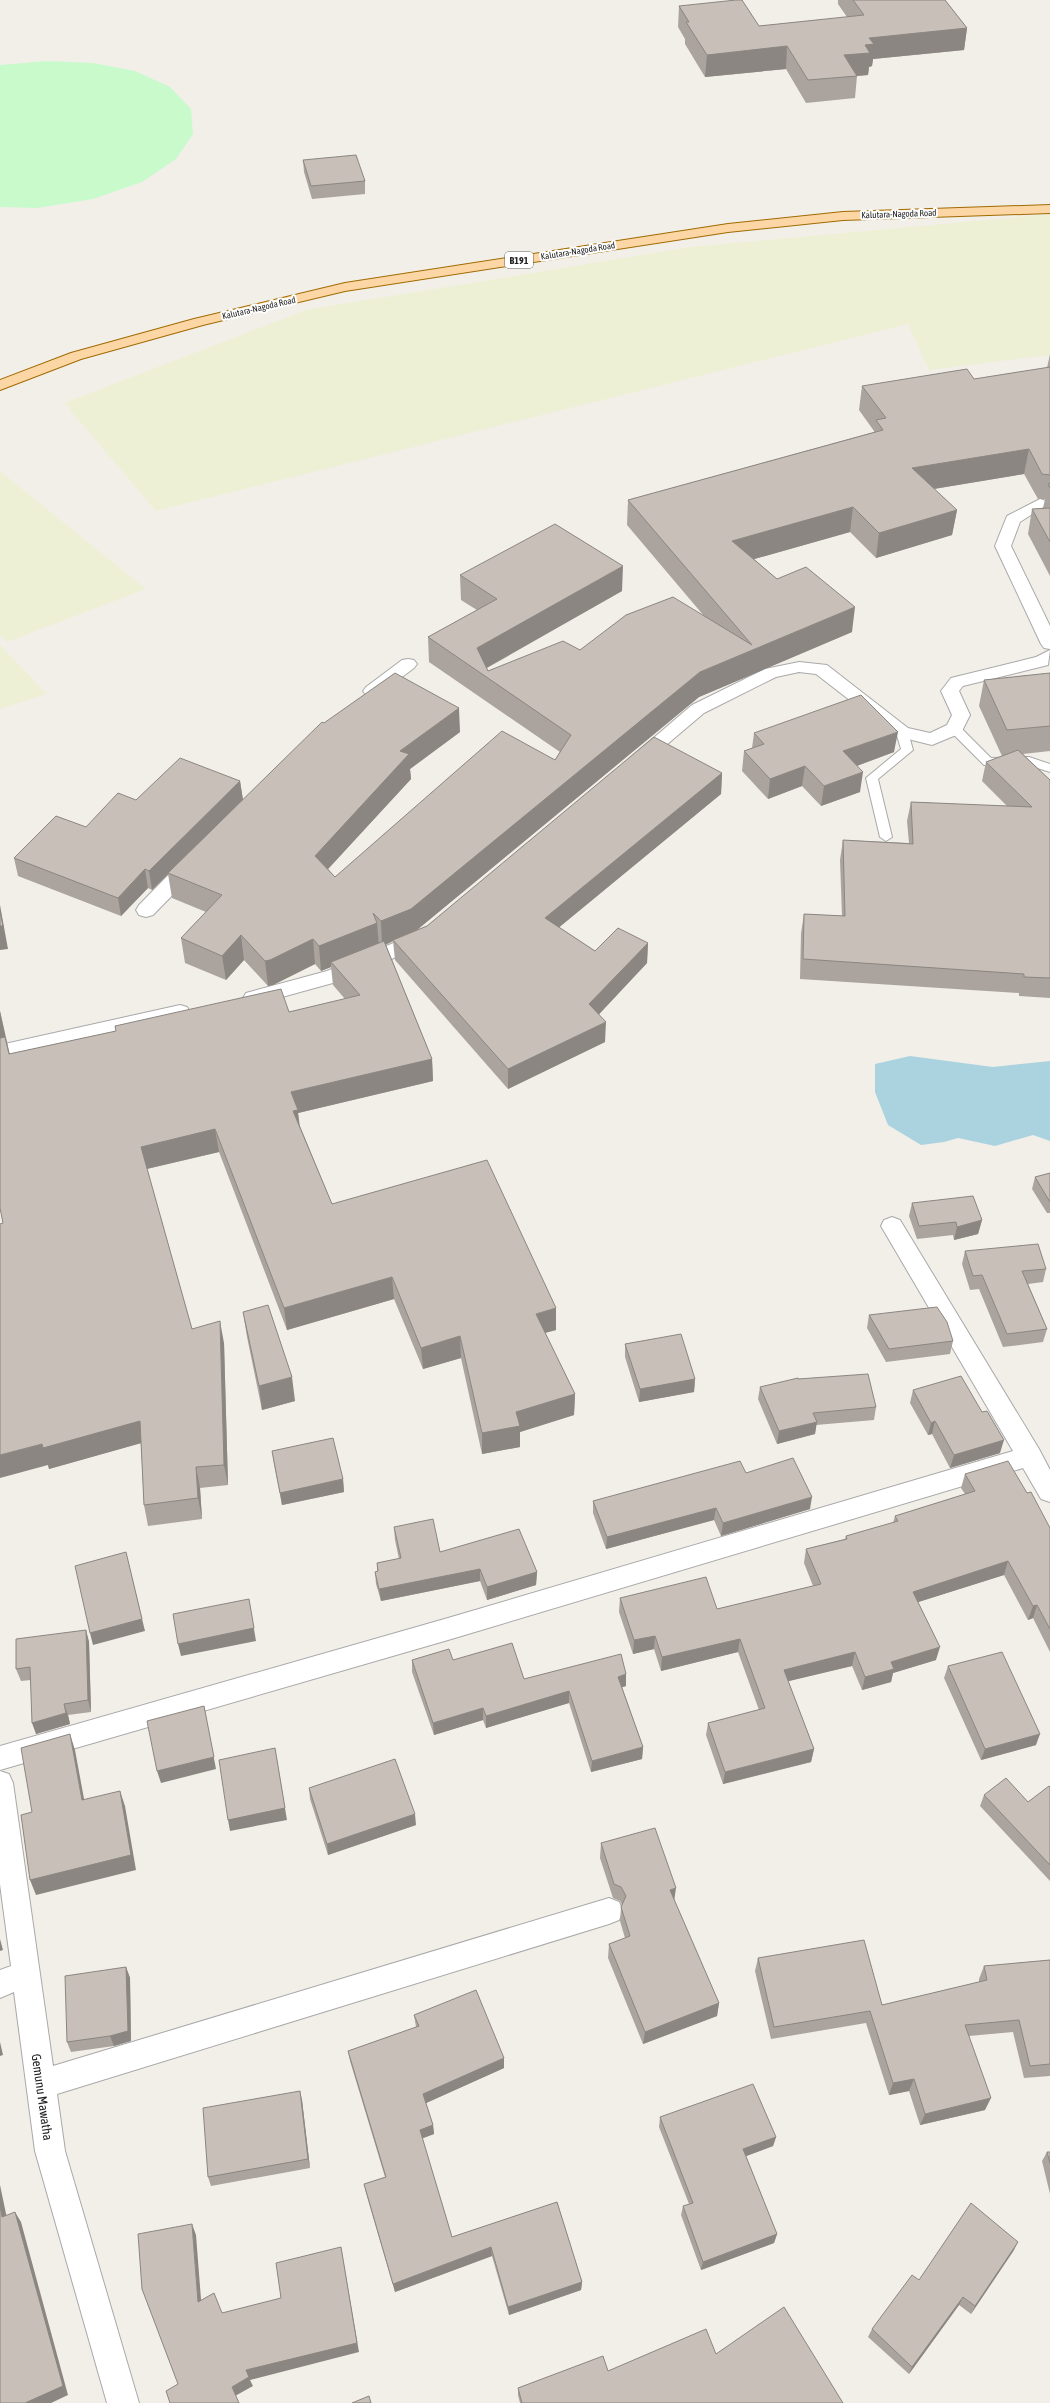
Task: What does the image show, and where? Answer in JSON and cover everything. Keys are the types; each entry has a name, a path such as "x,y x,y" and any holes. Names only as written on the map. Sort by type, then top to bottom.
{"main road":[{"name":"Kalutara-Nagoda Road","path":"0,385 92,352 199,322 345,287 728,228 843,216 1050,209"}],"street":[{"path":"1040,504 1013,519 1003,546 1050,644"},
{"path":"625,770 698,709 771,673 799,667 821,669 902,732 932,739 955,729 961,715 950,691 957,682 1042,661 1050,655"},
{"path":"360,699 408,664"},
{"path":"146,910 202,854"},
{"path":"236,1001 275,993 333,976 420,940 438,925"},
{"path":"0,1053 98,1029 198,1009"},
{"path":"892,1226 1050,1492"},
{"path":"0,1758 448,1629 1030,1456"},
{"name":"Gemunu Mawatha","path":"0,1783 50,2151 123,2403"},
{"path":"41,2084 609,1911"},
{"path":"0,1984 26,1974"}],"lane":[{"path":"955,729 988,762 1029,761 1050,768"},
{"path":"886,837 872,778 908,750 902,732"}],"green space":[{"path":"47,61 93,63 135,71 170,87 191,109 193,134 176,159 142,182 93,199 37,208 0,207 0,65"},
{"path":"1050,214 1050,355 929,370 908,324 156,511 64,403 306,310 690,247"},
{"path":"0,471 146,589 7,642 0,635"},
{"path":"0,645 47,694 0,709"}],"water":[{"path":"910,1056 993,1067 1050,1061 1050,1141 1033,1135 995,1146 958,1138 944,1142 921,1145 888,1125 875,1092 875,1064"}],"building":[{"path":"742,0 759,26 864,15 853,0 945,0 967,28 869,38 874,44 865,45 870,53 844,55 857,76 808,80 787,46 707,55 686,22 689,22 679,6"},
{"path":"356,155 365,181 311,186 303,160"},
{"path":"1050,367 1050,475 1042,474 1029,449 912,468 957,510 879,533 853,507 732,541 777,579 806,567 855,607 700,672 411,909 381,921 373,913 377,923 319,946 313,939 265,961 241,935 222,956 181,938 222,895 168,873 322,722 324,723 395,673 459,708 400,751 409,754 315,856 335,877 502,731 555,760 571,735 428,637 497,599 460,575 555,524 623,566 477,648 488,671 563,641 580,650 626,615 673,597 752,645 628,500 883,430 876,420 886,418 862,386 967,369 974,379"},
{"path":"1050,508 1050,542 1032,509"},
{"path":"1050,673 1050,726 1007,730 984,680"},
{"path":"861,695 898,732 843,751 863,772 824,786 805,766 770,779 744,751 764,744 754,733"},
{"path":"654,737 722,773 545,918 595,951 618,928 648,943 589,1004 606,1022 508,1069 393,940 427,926"},
{"path":"1018,750 1050,780 1050,978 1024,977 1024,974 803,959 804,914 845,916 843,840 913,844 911,802 1032,807 986,762"},
{"path":"180,758 240,781 149,871 145,869 118,898 14,858 56,816 86,827 118,793 136,800"},
{"path":"0,911 3,926 0,926"},
{"path":"384,941 432,1059 291,1092 298,1110 293,1111 332,1204 487,1160 556,1308 536,1314 575,1394 516,1412 520,1426 482,1433 460,1336 421,1348 392,1277 284,1308 215,1129 141,1147 192,1329 220,1321 224,1465 196,1467 198,1498 144,1505 140,1421 43,1448 42,1444 0,1455 0,1224 3,1223 0,1208 0,1038 5,1037 9,1054 116,1031 115,1026 281,989 289,1012 360,995 331,962"},
{"path":"1050,1173 1050,1202 1035,1177"},
{"path":"973,1196 982,1220 957,1227 956,1222 919,1226 912,1203"},
{"path":"1038,1244 1046,1269 1022,1271 1047,1329 1007,1334 982,1275 973,1276 965,1251"},
{"path":"268,1305 292,1377 259,1386 243,1312"},
{"path":"937,1307 947,1322 953,1341 889,1349 869,1315"},
{"path":"681,1334 695,1379 640,1389 625,1344"},
{"path":"868,1374 876,1407 813,1413 817,1422 779,1431 760,1387 798,1378"},
{"path":"961,1376 982,1412 987,1411 1004,1440 954,1455 935,1421 931,1423 913,1390"},
{"path":"333,1438 343,1479 280,1493 272,1451"},
{"path":"793,1458 812,1497 723,1523 716,1508 607,1537 593,1501 740,1461 746,1473"},
{"path":"1008,1461 1027,1493 1031,1492 1050,1528 1050,1629 1037,1605 1033,1606 1008,1561 913,1592 940,1647 891,1662 894,1669 865,1677 855,1652 784,1670 814,1749 725,1772 708,1723 765,1708 740,1639 662,1657 655,1636 634,1640 620,1598 706,1577 717,1609 821,1584 806,1549 847,1539 846,1536 898,1521 895,1516 975,1491 965,1474"},
{"path":"433,1519 440,1552 519,1529 537,1572 487,1587 480,1569 379,1589 375,1572 378,1571 377,1563 401,1558 394,1527"},
{"path":"126,1552 142,1619 90,1633 75,1566"},
{"path":"249,1599 254,1628 178,1644 173,1614"},
{"path":"86,1630 88,1700 64,1704 66,1713 32,1723 30,1667 16,1669 16,1639"},
{"path":"512,1643 524,1679 621,1654 626,1674 618,1677 643,1747 592,1761 569,1691 486,1716 483,1708 433,1723 412,1660 449,1649 453,1660"},
{"path":"1002,1652 1040,1734 985,1749 948,1666"},
{"path":"204,1706 214,1757 157,1771 147,1721"},
{"path":"70,1734 82,1800 120,1791 131,1855 30,1880 21,1815 32,1812 21,1748"},
{"path":"275,1748 285,1808 228,1820 219,1760"},
{"path":"395,1759 415,1814 327,1844 309,1788"},
{"path":"1006,1778 1028,1802 1049,1786 1050,1787 1050,1865 984,1795"},
{"path":"655,1828 676,1888 670,1890 719,2003 645,2032 609,1944 630,1936 621,1907 626,1896 621,1887 614,1884 601,1843"},
{"path":"864,1940 882,2005 987,1980 984,1966 1050,1960 1050,2064 1030,2066 1019,2020 965,2025 991,2098 925,2114 914,2079 893,2083 870,2011 774,2027 758,1958"},
{"path":"126,1967 128,2031 110,2036 67,2042 65,1976"},
{"path":"476,1990 504,2058 423,2094 433,2125 420,2130 452,2237 557,2202 582,2282 508,2307 491,2247 393,2284 364,2184 386,2177 348,2051 419,2026 414,2015"},
{"path":"753,2084 776,2137 743,2149 777,2234 703,2262 683,2206 693,2203 660,2117"},
{"path":"300,2091 308,2159 208,2177 203,2108"},
{"path":"1047,2152 1050,2152 1050,2163"},
{"path":"971,2203 1018,2242 975,2306 963,2297 912,2367 872,2329 912,2275 919,2280"},
{"path":"0,2205 2,2217 15,2212 63,2386 25,2403 0,2403"},
{"path":"192,2224 198,2302 214,2293 222,2313 281,2298 276,2263 341,2247 357,2343 246,2370 249,2377 232,2387 239,2403 170,2403 166,2391 178,2384 142,2289 138,2234"},
{"path":"784,2307 843,2403 522,2403 518,2388 603,2356 608,2371 706,2329 716,2354"},
{"path":"369,2396 371,2403 352,2403"}]}
